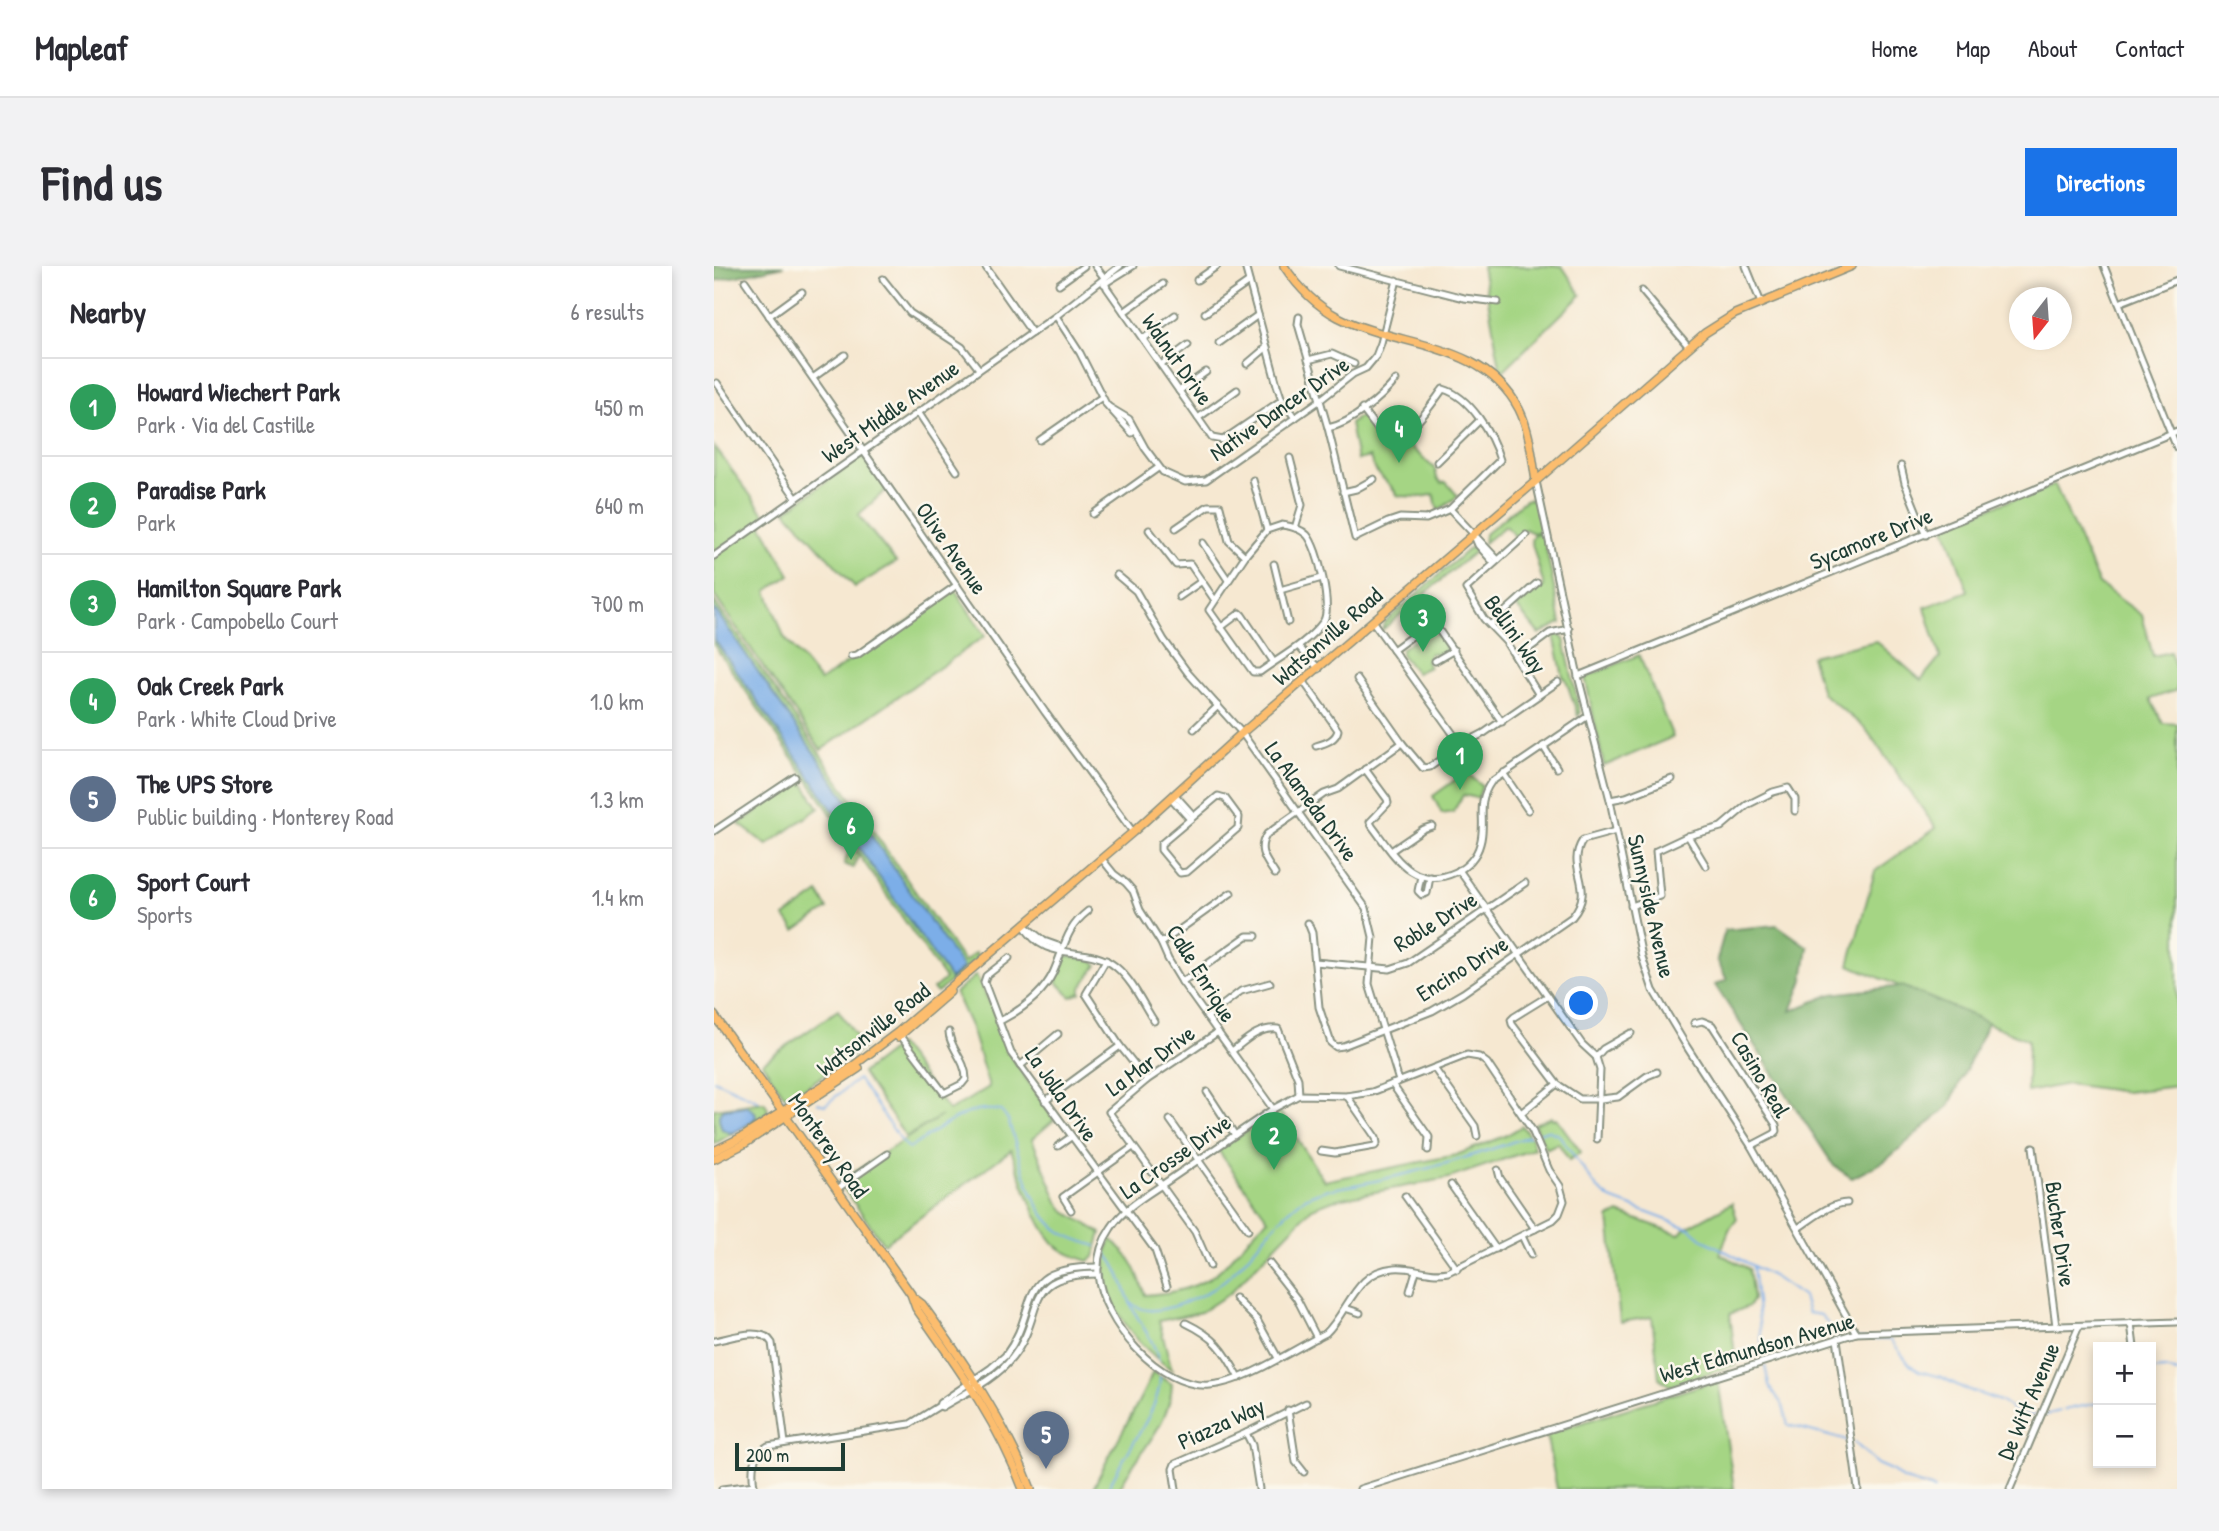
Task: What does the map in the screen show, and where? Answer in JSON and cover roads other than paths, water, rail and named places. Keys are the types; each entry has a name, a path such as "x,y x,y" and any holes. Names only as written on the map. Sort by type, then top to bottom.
{"main road":[{"path":"1284,266 1296,284 1324,309 1354,324 1473,362 1492,375 1508,392 1523,419 1536,481"},
{"name":"Watsonville Road","path":"784,1114 865,1058 955,984 1721,321 1848,267"},
{"name":"Watsonville Road","path":"784,1114 859,1068 901,1035 955,984"},
{"name":"Monterey Road","path":"714,1015 913,1298 916,1308 974,1384 1011,1442 1031,1489"},
{"path":"714,1152 784,1114"},
{"path":"714,1159 738,1148 784,1114"},
{"name":"Monterey Road","path":"974,1384 1004,1443 1023,1489"}],"street":[{"path":"985,266 1032,333"},
{"path":"1059,284 1084,266"},
{"name":"Walnut Drive","path":"1095,266 1212,438 1223,440 1282,400"},
{"path":"1105,281 1120,266"},
{"path":"1105,281 1133,266"},
{"path":"1197,280 1217,266"},
{"path":"1245,266 1282,400 1295,418"},
{"path":"1339,266 1464,298 1498,302"},
{"path":"1746,266 1760,303"},
{"path":"2104,266 2175,432 2177,448"},
{"path":"883,279 910,313 962,347 979,369"},
{"name":"Native Dancer Drive","path":"1158,468 1185,482 1206,480 1353,374 1366,368 1376,355 1397,280"},
{"path":"2119,303 2177,280"},
{"name":"Olive Avenue","path":"745,281 814,377 862,451 1133,832"},
{"name":"West Middle Avenue","path":"714,556 1105,281"},
{"path":"1205,313 1249,282"},
{"path":"1124,312 1163,284"},
{"path":"1642,291 1689,347"},
{"path":"769,316 802,292"},
{"path":"1143,339 1175,315"},
{"path":"1219,343 1258,315"},
{"path":"1056,316 1080,353 1101,397 1109,407 1129,419 1158,468 1093,514"},
{"path":"1299,317 1298,324 1328,428 1356,541 1401,518 1426,519 1450,509 1500,460 1493,436 1472,410 1451,391 1443,389 1429,410 1412,428 1390,441 1385,439 1362,409"},
{"path":"1161,365 1188,345"},
{"path":"1247,364 1266,347"},
{"path":"1308,360 1332,354 1354,364"},
{"path":"814,377 845,355"},
{"path":"1179,391 1206,372"},
{"path":"1328,428 1340,426 1383,394 1396,380"},
{"path":"717,383 796,498"},
{"path":"1198,418 1237,390"},
{"path":"1040,440 1101,397"},
{"path":"918,412 957,471"},
{"path":"1437,462 1480,420"},
{"name":"Sycamore Drive","path":"1578,676 2175,432"},
{"path":"1290,458 1302,505 1295,528"},
{"path":"1901,466 1926,535"},
{"path":"1343,492 1356,489 1374,479"},
{"path":"1253,480 1267,530"},
{"name":"Sunnyside Avenue","path":"1536,481 1578,676 1610,800 1642,957 1653,990 1686,1047 1751,1146 1856,1333"},
{"path":"1176,528 1208,506 1220,506 1229,541 1245,556"},
{"path":"1450,509 1473,535 1478,545 1496,561"},
{"path":"1425,526 1426,519"},
{"path":"1282,526 1295,528 1311,540 1327,598 1328,612 1323,622 1299,647 1273,661 1260,672 1253,672 1209,613 1214,599 1267,530 1282,526"},
{"path":"1149,530 1176,565 1190,564 1214,599"},
{"name":"Bellini Way","path":"1526,536 1466,589 1478,610 1506,642 1539,695"},
{"path":"1203,542 1228,580"},
{"path":"1274,564 1288,622"},
{"name":"La Alameda Drive","path":"1117,575 1136,591 1164,640 1188,673 1242,733 1366,908 1373,937 1369,984 1399,1081"},
{"path":"1280,590 1322,578"},
{"path":"1179,597 1202,581"},
{"path":"1491,624 1537,583"},
{"path":"851,656 857,655 957,585"},
{"path":"1220,628 1240,613 1273,661"},
{"path":"1373,622 1461,745"},
{"path":"1393,650 1430,622 1454,650 1502,722"},
{"path":"1516,658 1550,633 1569,629"},
{"path":"1299,647 1319,669"},
{"path":"1435,661 1454,650"},
{"path":"1357,679 1423,768 1430,767 1461,745 1502,722 1558,682"},
{"path":"1304,682 1338,730 1331,740 1316,746"},
{"path":"1194,729 1218,706"},
{"path":"1365,769 1387,799 1386,807 1370,822 1391,852 1400,863 1421,876 1443,877 1471,862 1481,843 1481,804 1491,782 1588,716"},
{"path":"1275,874 1262,852 1261,842 1267,834 1324,794 1338,789 1402,743"},
{"path":"1543,746 1557,768"},
{"path":"1503,773 1528,810"},
{"path":"714,831 794,777"},
{"path":"1610,800 1626,797 1672,779"},
{"path":"1631,906 1660,896 1656,851 1688,836 1721,827 1747,805 1773,792 1788,788 1795,799 1795,811"},
{"path":"1218,796 1225,798 1241,821 1238,828 1183,874 1177,871 1160,847 1162,841 1191,817 1218,796"},
{"path":"1173,797 1191,817"},
{"path":"1391,852 1423,829 1432,826"},
{"name":"Encino Drive","path":"1308,923 1312,933 1319,1007 1331,1043 1336,1047 1343,1046 1432,1011 1463,993 1572,917 1581,906 1583,894 1576,864 1577,849 1583,840 1616,831"},
{"path":"1688,836 1706,866"},
{"path":"1481,843 1489,845"},
{"name":"Calle Enrique","path":"1102,859 1133,891 1140,910 1182,982 1273,1109"},
{"path":"1460,870 1582,1044 1596,1057 1600,1070 1597,1139"},
{"path":"1421,876 1418,891 1422,895 1427,892 1430,877"},
{"name":"Roble Drive","path":"1315,962 1390,969 1408,963 1525,883"},
{"path":"1161,943 1231,893"},
{"path":"1000,1021 1023,1008 1047,983 1067,934 1074,923 1088,911"},
{"path":"1024,925 1062,951 1106,960 1123,974 1154,1021"},
{"path":"1182,982 1247,936 1256,936"},
{"name":"La Jolla Drive","path":"1009,958 986,976 984,982 1008,1045 1045,1101 1156,1250 1167,1286"},
{"path":"1106,960 1086,994 1120,1046 1147,1080"},
{"path":"1207,1017 1241,991 1270,983"},
{"path":"1548,996 1511,1020 1558,1084 1580,1099 1618,1097 1657,1072"},
{"name":"Casino Real","path":"1694,1023 1702,1021 1712,1025 1776,1125 1774,1134 1751,1146"},
{"path":"1232,1051 1255,1033 1269,1028 1278,1029 1298,1079 1298,1095"},
{"path":"901,1035 944,1093 966,1079 963,1061 948,1037 949,1032"},
{"name":"La Mar Drive","path":"1210,1266 1195,1232 1109,1112 1147,1080 1218,1032"},
{"path":"1596,1057 1603,1049 1631,1033"},
{"path":"1020,1066 1058,1034"},
{"path":"1045,1101 1120,1046"},
{"name":"La Crosse Drive","path":"1467,1055 1479,1057 1487,1063 1535,1137 1563,1195 1559,1214 1457,1269 1432,1274 1393,1268 1381,1271 1359,1285 1337,1323 1326,1333 1238,1378 1220,1384 1201,1385 1178,1380 1160,1369 1120,1328 1104,1298 1098,1274 1106,1236 1126,1210 1273,1109 1298,1095 1348,1096 1372,1092 1399,1081 1467,1055"},
{"path":"1434,1068 1475,1126 1477,1136"},
{"path":"1392,1084 1429,1137 1428,1150"},
{"path":"1521,1113 1558,1084"},
{"path":"1207,1092 1235,1135"},
{"path":"1321,1151 1335,1153 1375,1146 1377,1143 1348,1096"},
{"path":"1170,1120 1248,1230"},
{"path":"1058,1146 1071,1137"},
{"path":"1071,1210 1063,1197 1133,1147"},
{"name":"Bucher Drive","path":"2033,1147 2056,1326"},
{"path":"837,1189 887,1154"},
{"path":"1498,1170 1500,1178 1535,1229"},
{"path":"1451,1185 1496,1249"},
{"path":"1405,1196 1457,1269"},
{"path":"1798,1228 1833,1206 1847,1203"},
{"path":"1521,1236 1531,1255"},
{"path":"1269,1263 1297,1299 1317,1338"},
{"path":"974,1384 1008,1352 1016,1338 1030,1298 1043,1280 1069,1268 1098,1267"},
{"path":"1410,1291 1416,1271"},
{"path":"722,1489 754,1487 752,1469 758,1454 768,1446 905,1425 920,1419 1002,1369 1017,1352 1037,1299 1048,1286 1058,1279 1073,1275 1098,1274"},
{"path":"1235,1298 1257,1320 1278,1358"},
{"path":"1345,1308 1360,1313"},
{"name":"West Edmundson Avenue","path":"1360,1489 1856,1333 2177,1322"},
{"path":"1186,1323 1206,1332 1222,1347 1238,1378"},
{"path":"2131,1324 2133,1342"},
{"name":"De Witt Avenue","path":"2010,1489 2078,1326"},
{"path":"714,1341 759,1334 769,1338 772,1343 786,1443"},
{"path":"1837,1339 1858,1489"},
{"name":"Piazza Way","path":"1176,1489 1173,1469 1175,1464 1247,1433 1306,1403"},
{"path":"1288,1410 1296,1462 1304,1472"},
{"path":"1247,1433 1252,1445 1259,1489"}],"water":[{"path":"714,608 963,968 950,979 714,639"},
{"path":"747,1106 755,1112 754,1120 730,1133 722,1129 719,1116 723,1109"}],"waterway":[{"path":"818,1103 825,1105 858,1079 909,1148 963,1115 975,1111 1001,1111 1008,1120 1033,1196 1050,1223 1061,1232 1096,1246"},
{"path":"714,1080 759,1101"},
{"path":"783,1099 796,1098"},
{"path":"1539,1133 1547,1130 1559,1135 1597,1188 1611,1199 1691,1229 1704,1240 1774,1277 1803,1297 1808,1313 1821,1315 1843,1335"},
{"path":"1332,1189 1432,1167 1529,1136"},
{"path":"1131,1303 1145,1310 1160,1309 1195,1298 1214,1288 1230,1276 1268,1232 1299,1202 1329,1189"},
{"path":"1106,1253 1118,1272 1159,1361"},
{"path":"1753,1266 1763,1358"},
{"path":"1849,1338 1891,1340 1910,1365 1919,1371 2000,1401 2021,1415 2034,1415"},
{"path":"1765,1366 1769,1385 1783,1406 1788,1425 1848,1441"},
{"path":"2156,1370 2177,1373"},
{"path":"1108,1489 1154,1404 1160,1377"},
{"path":"2064,1410 2093,1404"},
{"path":"2045,1415 2060,1411"},
{"path":"1854,1442 1877,1464 1893,1471 1902,1479 1934,1489"}],"place":[{"name":"Oak Creek Park","path":"1399,463"},
{"name":"Hamilton Square Park","path":"1423,652"},
{"name":"Howard Wiechert Park","path":"1460,790"},
{"name":"Sport Court","path":"851,860"},
{"name":"Paradise Park","path":"1274,1170"},
{"name":"The UPS Store","path":"1046,1469"}]}
